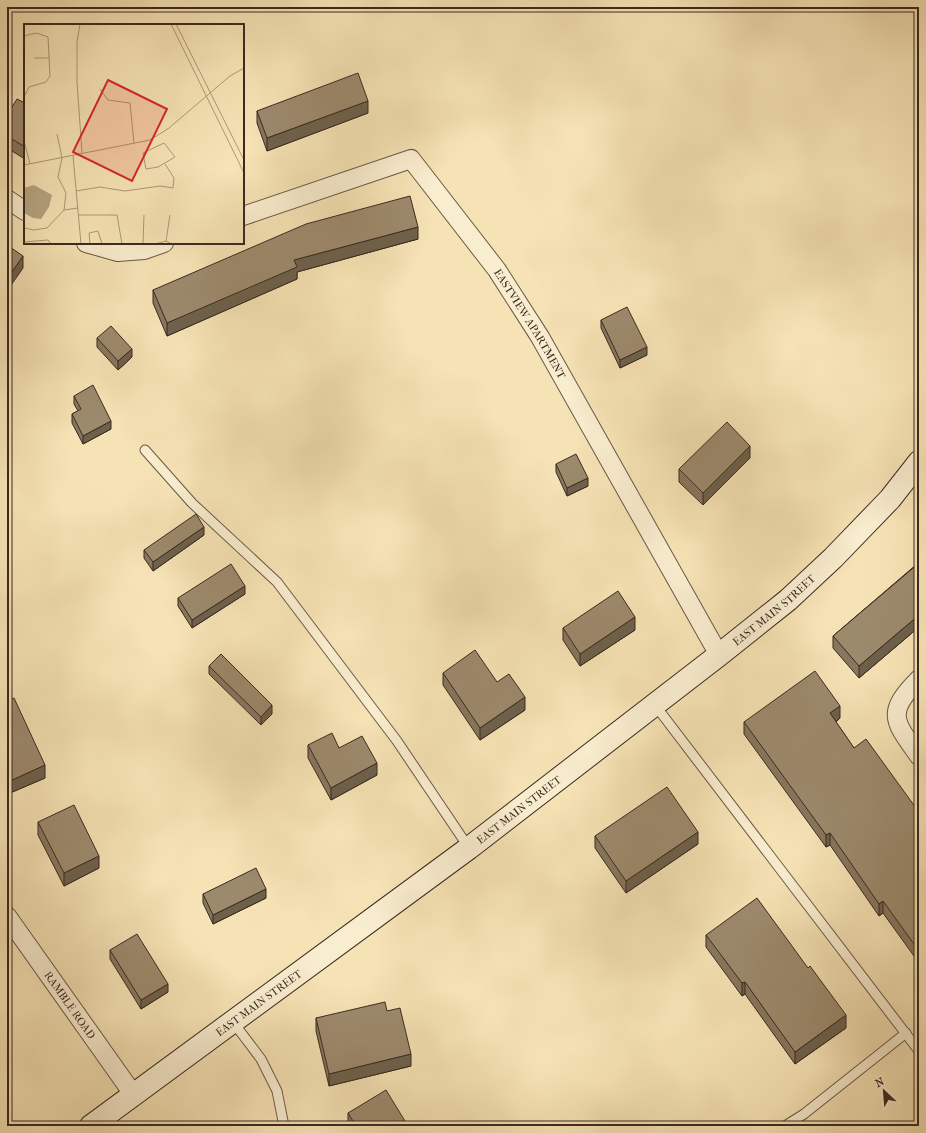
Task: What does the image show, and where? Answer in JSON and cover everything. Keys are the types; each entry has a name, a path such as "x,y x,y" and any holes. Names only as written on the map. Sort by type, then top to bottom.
{"main road":[{"name":"EAST MAIN STREET","path":"91,1126 469,848 655,705 788,600 833,558 890,499 919,462"}],"street":[{"name":"EASTVIEW APARTMENT","path":"244,216 411,159 497,270 540,337 719,655"},
{"path":"7,199 24,210"},
{"path":"90,244 118,252 144,250 161,244"},
{"path":"919,679 906,692 897,708 898,726 919,756"},
{"name":"RAMBLE ROAD","path":"7,916 133,1094"}],"lane":[{"path":"144,450 192,504 277,582 397,741 469,848"},
{"path":"655,705 919,1051"},
{"path":"232,1022 261,1059 277,1091 284,1126"},
{"path":"785,1126 804,1114 906,1034"}],"building":[{"path":"358,73 368,101 267,138 257,111"},
{"path":"17,99 24,102 24,146 7,136 7,115"},
{"path":"410,196 418,227 294,260 297,267 167,323 153,290 306,224"},
{"path":"7,245 23,256 7,279"},
{"path":"627,307 647,347 620,360 601,320"},
{"path":"111,326 132,349 118,361 97,338"},
{"path":"93,385 111,421 83,436 72,414 81,409 74,396"},
{"path":"727,422 750,446 703,493 679,469"},
{"path":"576,454 588,478 567,488 556,464"},
{"path":"196,514 204,527 153,562 144,550"},
{"path":"919,563 919,615 859,666 833,636"},
{"path":"231,564 245,586 192,620 178,598"},
{"path":"618,591 635,617 580,654 563,628"},
{"path":"475,650 497,682 509,674 525,697 480,728 443,673"},
{"path":"221,654 272,705 261,717 209,666"},
{"path":"815,671 840,706 830,713 854,748 866,739 916,808 919,806 919,951 883,901 879,904 830,833 826,835 744,722"},
{"path":"14,698 45,765 10,781 7,774 7,701"},
{"path":"332,733 339,748 362,736 377,763 331,788 308,745"},
{"path":"667,787 698,832 626,881 595,836"},
{"path":"74,805 99,856 64,873 38,822"},
{"path":"256,868 266,889 213,915 203,894"},
{"path":"757,898 808,968 810,966 846,1015 795,1052 745,982 742,983 706,935"},
{"path":"137,934 168,984 141,1000 110,950"},
{"path":"385,1002 387,1011 400,1008 411,1054 329,1074 316,1018"},
{"path":"386,1090 408,1126 356,1126 348,1113"}]}
